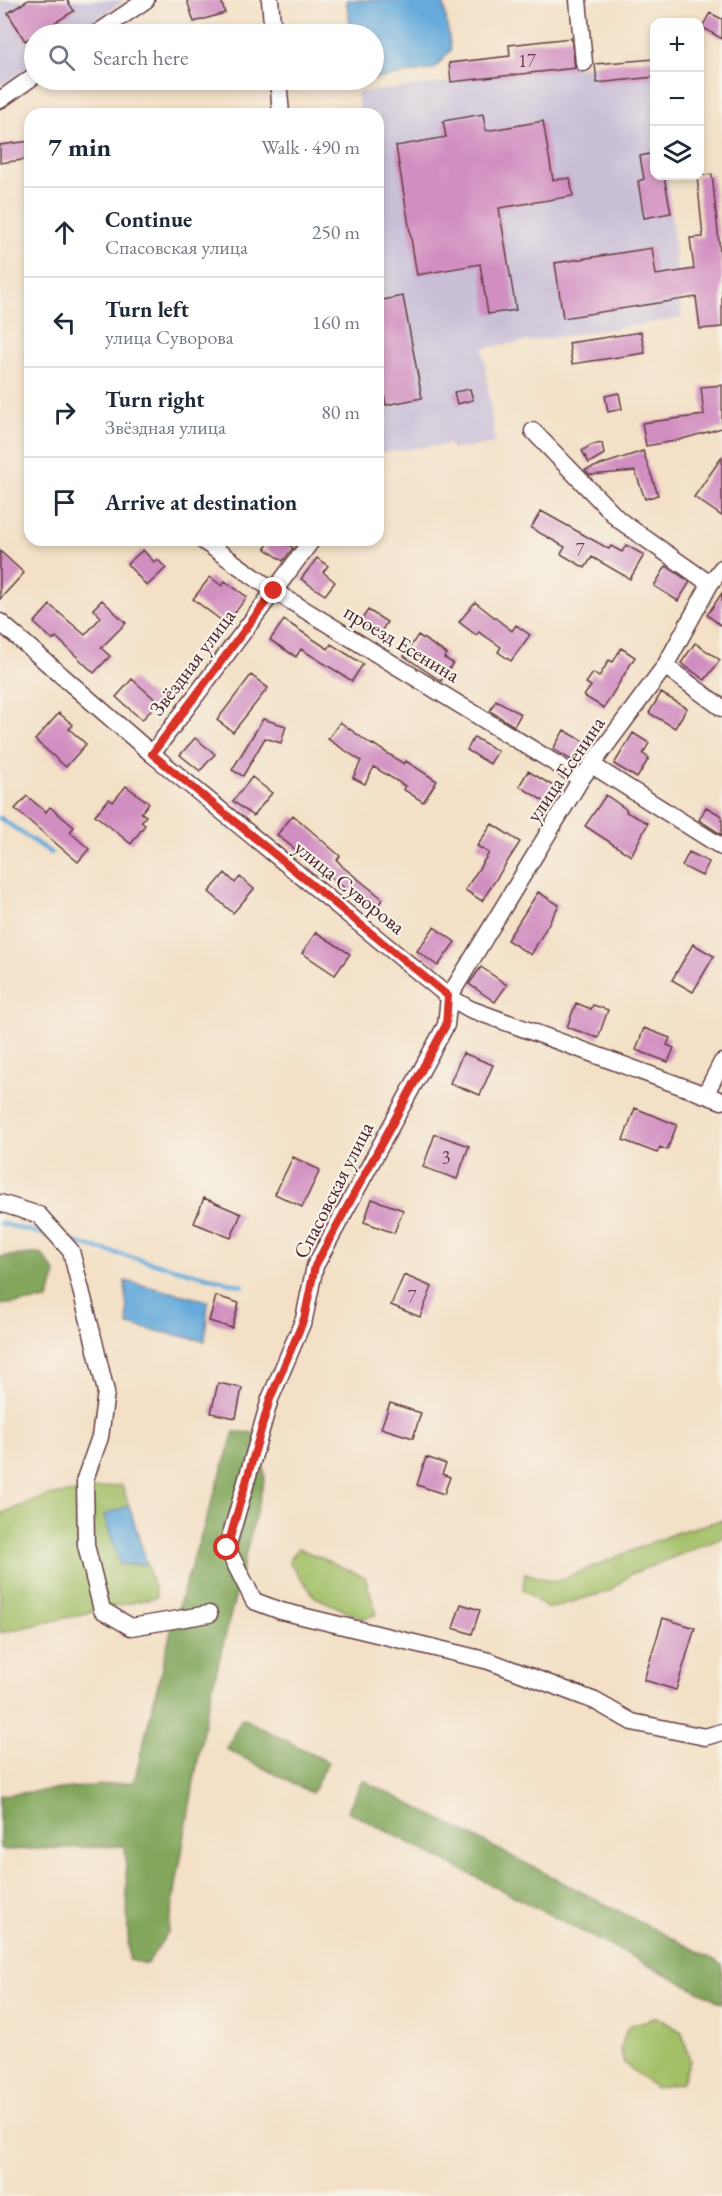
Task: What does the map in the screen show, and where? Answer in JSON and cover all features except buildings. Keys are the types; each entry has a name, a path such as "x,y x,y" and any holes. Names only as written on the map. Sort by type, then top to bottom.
{"street":[{"path":"111,24 146,0"},
{"path":"270,0 272,24"},
{"path":"578,0 584,63"},
{"path":"0,100 24,83"},
{"path":"279,90 280,108"},
{"path":"533,431 619,520 710,585"},
{"name":"проезд Есенина","path":"210,546 274,591 581,779"},
{"name":"Звёздная улица","path":"152,754 308,546"},
{"name":"улица Есенина","path":"448,996 581,779 665,666 710,585 722,568"},
{"name":"улица Суворова","path":"0,622 152,754 448,996 470,1009 722,1101"},
{"path":"665,666 722,708"},
{"path":"592,765 722,847"},
{"name":"Спасовская улица","path":"448,996 446,1025 315,1266 304,1319 270,1399 227,1548 254,1601 281,1611 489,1661 595,1701 632,1722 705,1737 722,1732"},
{"path":"705,1095 722,1062"},
{"path":"0,1203 39,1215 71,1251 106,1392 100,1437 85,1479 86,1545 102,1610 131,1627 209,1614"}],"shaded area":[{"path":"0,0 125,0 91,24 24,24 24,71 0,86"},
{"path":"572,38 576,68 650,59 650,180 667,180 682,318 483,348 495,443 452,450 449,444 384,452 384,108 359,108 357,93 451,82 449,63 510,56 509,45"}],"green space":[{"path":"41,1253 56,1273 48,1300 0,1305 0,1257"},
{"path":"234,1432 258,1433 265,1477 206,1713 168,1932 147,1964 129,1960 125,1846 4,1850 0,1848 0,1795 134,1782 173,1623"},
{"path":"122,1485 129,1506 105,1516 120,1565 147,1564 157,1597 0,1633 0,1514 47,1496"},
{"path":"722,1520 722,1538 631,1574 609,1591 547,1609 523,1589 525,1573 555,1582 678,1532"},
{"path":"298,1548 365,1577 377,1614 363,1619 315,1597 289,1562"},
{"path":"242,1718 328,1762 312,1793 226,1749"},
{"path":"363,1780 722,1964 722,2003 347,1811"},
{"path":"657,2017 682,2032 690,2061 681,2083 655,2088 624,2063 620,2049 628,2026"}],"water":[{"path":"346,0 443,0 451,50 434,69 384,77 384,24 350,24"},
{"path":"125,1281 208,1301 205,1341 128,1325"},
{"path":"129,1506 147,1564 120,1565 104,1515"}],"waterway":[{"path":"0,818 51,853"},
{"path":"0,1223 50,1236"},
{"path":"69,1241 243,1286"}],"route":[{"path":"227,1548 270,1399 304,1319 315,1266 446,1025 448,996 152,754 274,591"}]}
